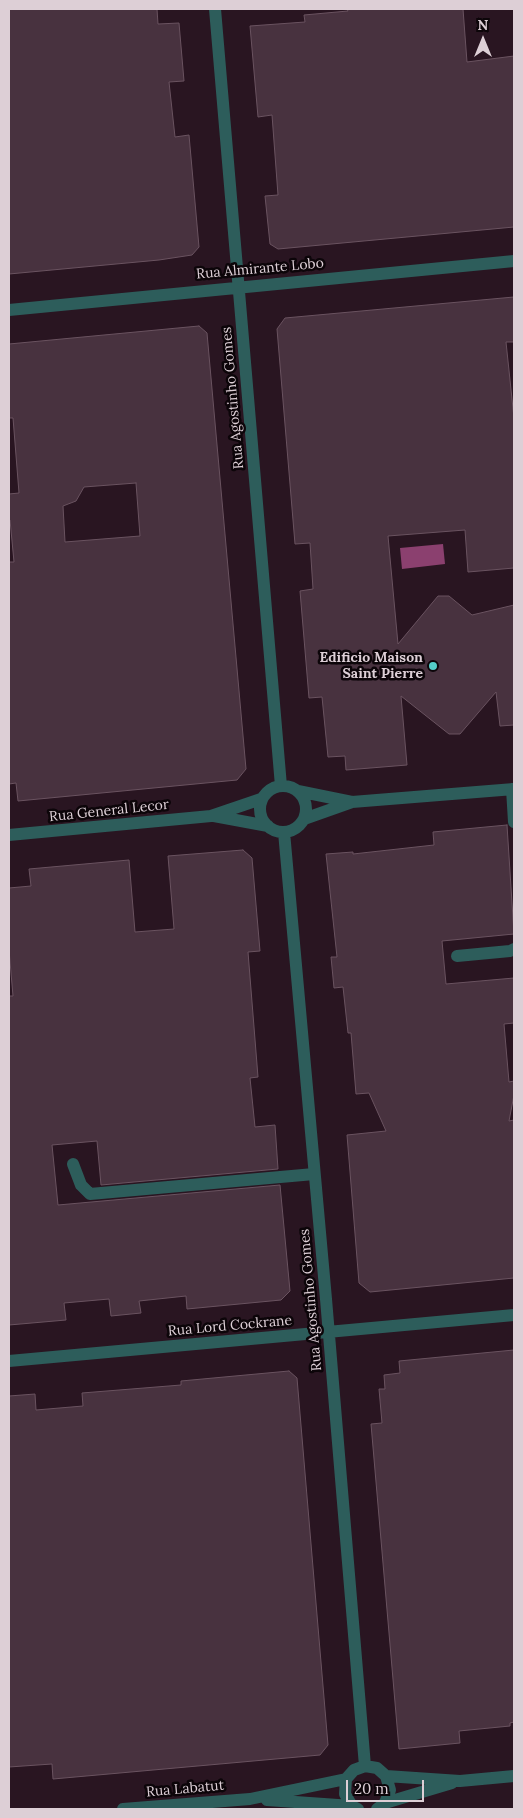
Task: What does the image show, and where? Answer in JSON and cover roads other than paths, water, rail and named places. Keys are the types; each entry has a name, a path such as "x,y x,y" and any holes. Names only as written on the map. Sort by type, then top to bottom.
{"street":[{"name":"Rua Agostinho Gomes","path":"215,9 281,786"},
{"name":"Rua Almirante Lobo","path":"9,310 514,260"},
{"path":"352,802 281,786 269,790 261,799 260,814 268,826 276,831 284,832 296,828 304,819 352,802 513,789 514,822"},
{"path":"298,791 305,804 304,819"},
{"name":"Rua General Lecor","path":"9,835 211,816 261,799"},
{"name":"Rua General Lecor","path":"211,816 268,826"},
{"name":"Rua Agostinho Gomes","path":"284,832 329,1333 365,1766"},
{"path":"457,956 514,949"},
{"path":"73,1164 81,1185 90,1194 314,1174"},
{"name":"Rua Lord Cockrane","path":"9,1361 514,1315"},
{"path":"355,1808 344,1794 346,1779 354,1770 365,1766 377,1768 386,1776 390,1790 381,1806"},
{"path":"386,1776 460,1781 514,1776"},
{"name":"Rua Labatut","path":"124,1809 250,1799 346,1779"},
{"path":"381,1806 460,1781"},
{"name":"Rua Labatut","path":"250,1799 355,1808"}],"place":[{"name":"Edificio Maison Saint Pierre","path":"433,666"}]}
